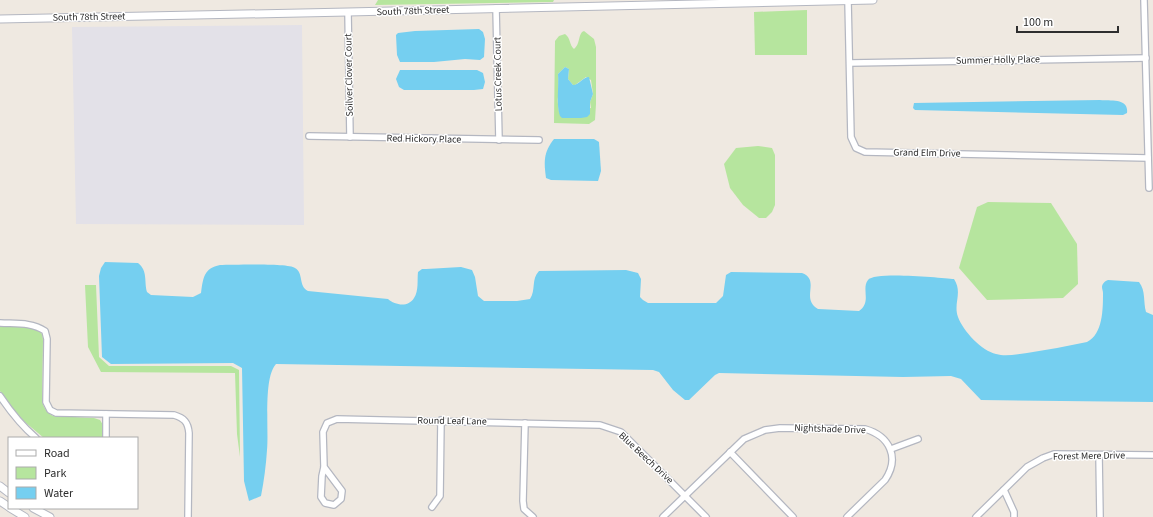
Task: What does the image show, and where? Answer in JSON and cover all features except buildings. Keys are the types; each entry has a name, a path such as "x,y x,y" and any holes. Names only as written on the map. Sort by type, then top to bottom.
{"street":[{"name":"Grand Elm Drive","path":"848,0 851,137 856,148 865,152 1148,158"},
{"name":"South 78th Street","path":"0,19 873,0"},
{"path":"1144,0 1149,188"},
{"name":"Lotus Creek Court","path":"496,8 499,140"},
{"name":"Soilver Clover Court","path":"348,12 350,137"},
{"name":"Summer Holly Place","path":"850,63 1146,58"},
{"name":"Red Hickory Place","path":"309,136 539,140"},
{"path":"0,323 28,324 38,326 45,331 47,339 46,402 50,410 56,413 174,415 182,417 189,425 188,517"},
{"path":"0,396 8,408 35,437"},
{"path":"106,414 106,437"},
{"name":"Round Leaf Lane","path":"324,467 342,491 341,499 334,505 325,503 321,497 324,467 323,432 327,423 337,419 441,420 525,423"},
{"path":"432,507 440,496 441,420"},
{"path":"525,423 522,501 524,509 533,517"},
{"name":"Blue Beech Drive","path":"525,423 600,425 622,432 706,517"},
{"name":"Nightshade Drive","path":"663,517 744,439 765,430 780,428 865,429 875,432 883,437 891,449"},
{"path":"847,517 888,477 892,466 891,449 918,439"},
{"path":"730,452 793,517"},
{"name":"Forest Mere Drive","path":"976,517 1027,467 1054,454 1153,455"},
{"path":"1099,455 1100,517"},
{"path":"0,486 8,492"},
{"path":"1004,490 1014,512 1014,517"},
{"path":"12,509 25,517"},
{"path":"35,509 50,517"}],"shaded area":[{"path":"302,25 304,225 76,224 72,27"}],"green space":[{"path":"378,0 554,0 553,2 375,5"},
{"path":"807,10 807,55 755,55 754,12"},
{"path":"584,31 594,39 596,47 595,120 589,124 554,123 555,41 559,36 565,34 574,49 582,32","holes":["565,67 569,69 568,79 573,85 586,77 591,80 593,94 590,102 591,108 559,113 558,74"]},
{"path":"758,146 772,148 775,155 775,205 772,212 766,218 759,218 743,205 730,188 724,164 736,148"},
{"path":"988,202 1051,203 1077,244 1078,284 1063,298 987,300 959,268 977,207"},
{"path":"85,285 96,285 99,357 109,366 231,366 239,370 240,457 237,434 235,373 101,372 88,347"},
{"path":"0,327 30,327 37,329 42,334 43,339 42,400 44,408 53,416 94,418 100,420 103,425 102,437 43,437 26,423 12,408 0,391"}],"water":[{"path":"479,29 483,32 485,39 484,57 480,60 465,59 434,62 400,62 397,55 396,35 398,33"},
{"path":"565,67 569,69 568,79 573,85 589,77 593,94 590,102 590,114 587,117 562,118 560,116 558,101 558,74"},
{"path":"400,70 477,70 483,73 485,82 483,89 474,90 404,90 399,87 396,79"},
{"path":"1118,101 1125,105 1127,108 1127,113 1123,115 915,110 913,108 914,103"},
{"path":"554,139 594,139 599,142 601,171 598,181 551,180 546,178 546,153"},
{"path":"105,262 138,263 143,269 147,292 151,295 193,297 201,293 205,274 215,266 282,265 290,266 298,270 303,286 308,291 388,299 398,304 408,303 414,298 417,289 418,272 422,269 461,267 472,270 475,277 478,296 484,301 517,301 530,299 533,292 535,277 539,271 626,270 638,273 641,279 640,297 648,303 716,303 723,296 726,275 731,272 802,273 810,280 811,300 813,305 818,309 859,311 865,304 866,284 868,280 873,277 895,275 954,279 958,289 957,312 960,322 979,345 996,354 1004,355 1034,352 1087,342 1096,333 1099,327 1102,313 1102,287 1104,283 1108,280 1139,282 1144,293 1146,312 1153,315 1153,402 981,400 961,379 951,376 903,377 719,373 689,400 685,400 673,390 659,372 653,370 276,364 269,381 267,405 267,450 261,496 249,501 244,481 242,368 233,363 111,364 102,357 99,276 101,268"}]}
